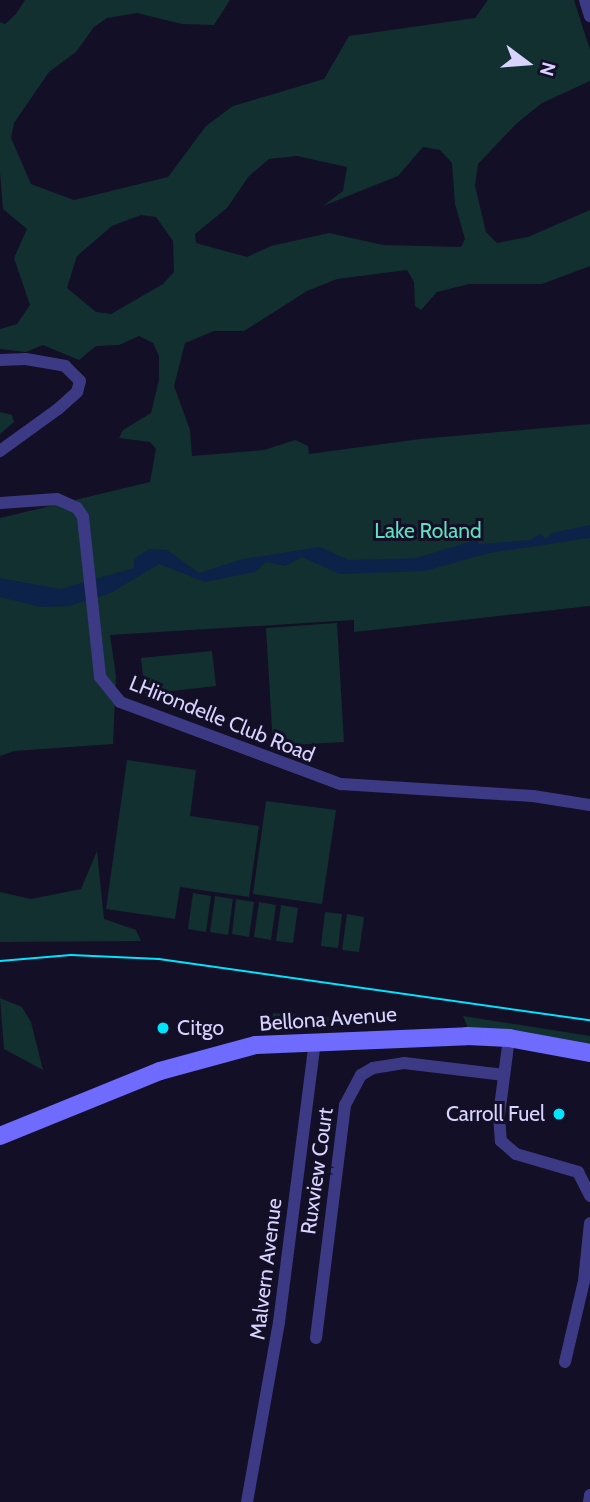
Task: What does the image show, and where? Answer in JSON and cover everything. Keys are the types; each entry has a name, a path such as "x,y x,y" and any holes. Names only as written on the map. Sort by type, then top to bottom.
{"main road":[{"name":"Bellona Avenue","path":"0,1136 189,1061 256,1045 315,1040 509,1038 590,1053"}],"street":[{"path":"584,0 590,16"},
{"path":"0,360 65,366 80,380 77,392 58,410 0,451"},
{"name":"LHirondelle Club Road","path":"0,503 42,499 69,503 83,517 104,686 120,702 140,713 341,784 533,796 590,805"},
{"path":"509,1038 499,1115 501,1141 516,1154 578,1172 590,1196"},
{"name":"Malvern Avenue","path":"247,1502 279,1322 315,1040"},
{"name":"Ruxview Court","path":"316,1338 345,1104 356,1082 373,1068 404,1063 504,1075"},
{"path":"565,1362 584,1281 590,1223"},
{"path":"589,1502 590,1495"}],"green space":[{"name":"Lake Roland","path":"25,0 230,0 214,25 182,24 137,13 107,18 94,27 76,52 49,72 14,123 11,138 31,184 74,200 168,177 206,126 233,106 324,79 349,36 475,18 488,0 574,0 590,50 590,81 542,103 516,124 478,164 475,186 486,232 497,243 528,237 590,210 590,266 542,284 469,284 437,292 421,310 415,306 414,282 407,270 337,279 307,291 244,331 214,331 185,343 174,386 190,430 192,456 264,450 295,440 308,446 309,454 420,439 590,424 590,606 354,632 354,620 110,635 116,676 113,744 14,751 0,756 0,518 150,482 156,449 150,442 119,438 123,430 151,413 159,380 159,356 153,343 139,336 119,345 96,346 79,360 43,345 26,352 0,349 0,329 17,324 30,305 14,258 27,229 3,209 0,172 0,22 5,24","holes":["423,147 440,150 452,163 455,204 465,239 461,247 383,245 329,233 271,246 247,257 196,243 195,234 227,208 249,176 269,159 297,156 347,167 343,191 323,206 398,176","141,215 156,217 173,241 174,272 163,284 111,314 96,312 67,288 77,256 112,226"]},
{"path":"0,412 12,415 14,422 0,434"},
{"path":"337,623 344,742 273,746 266,628"},
{"path":"212,651 216,686 145,694 141,658"},
{"path":"127,760 196,770 190,816 259,826 249,897 180,887 175,919 106,909"},
{"path":"266,801 336,810 322,904 253,894"},
{"path":"97,851 104,919 136,930 141,941 0,942 0,892 31,899 81,889"},
{"path":"193,893 211,896 206,932 188,929"},
{"path":"215,896 233,899 228,935 210,932"},
{"path":"236,899 254,902 249,937 232,934"},
{"path":"259,902 276,905 271,940 254,937"},
{"path":"281,905 298,908 293,943 276,941"},
{"path":"325,912 342,914 338,948 321,946"},
{"path":"347,914 364,917 359,952 342,950"},
{"path":"0,998 22,1007 31,1022 43,1070 4,1049"},
{"path":"273,1013 329,1017 328,1024 272,1020"},
{"path":"463,1016 590,1036 590,1046 468,1028"}],"water":[{"path":"590,525 590,538 489,553 425,571 340,574 302,557 285,566 266,562 255,572 205,582 159,564 111,593 69,606 40,607 0,597 0,578 60,589 134,568 134,559 149,549 167,550 199,573 243,559 320,547 349,560 416,558 476,540 479,544 530,540 540,534 546,539 552,533"}],"tram line":[{"path":"0,961 71,955 159,959 590,1020"}],"place":[{"name":"Citgo","path":"163,1028"},
{"name":"Carroll Fuel","path":"559,1114"}]}
